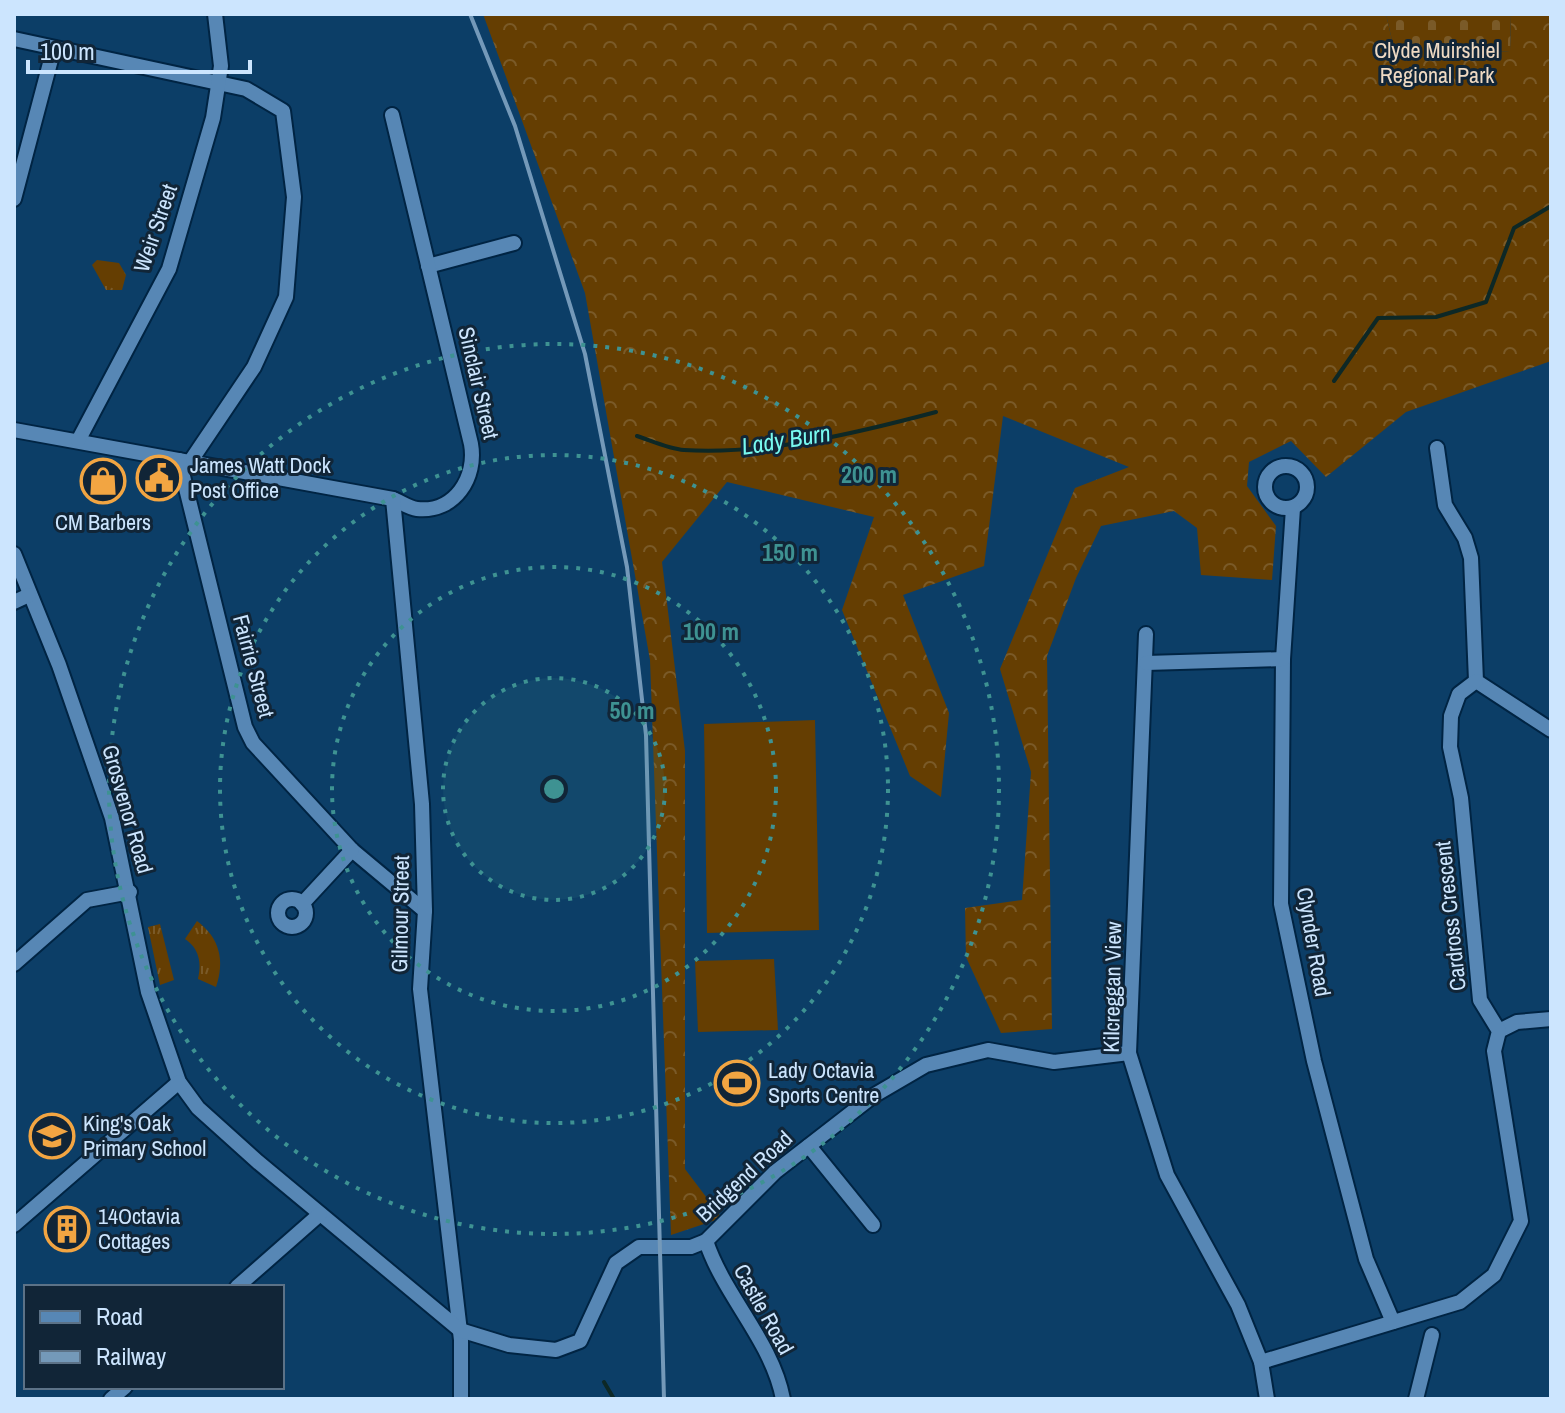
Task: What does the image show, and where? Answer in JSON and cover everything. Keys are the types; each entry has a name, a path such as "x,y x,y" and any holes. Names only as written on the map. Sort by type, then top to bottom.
{"street":[{"name":"Weir Street","path":"78,441 169,269 213,118 221,66 215,14"},
{"path":"14,39 218,86 246,89 283,111 294,197 286,297 254,367 184,461"},
{"path":"14,199 54,48"},
{"name":"Sinclair Street","path":"14,430 393,499 415,509 442,505 463,489 472,474 471,444 392,115"},
{"path":"428,266 514,243"},
{"path":"1437,448 1445,505 1465,538 1471,558 1476,681 1551,730"},
{"name":"Fairrie Street","path":"184,461 245,727 253,743 352,850 425,911"},
{"name":"Gilmour Street","path":"393,499 422,804 425,911 421,1003 460,1330 461,1399"},
{"name":"Clynder Road","path":"1293,508 1283,659 1281,904 1314,1061 1366,1259 1393,1322"},
{"name":"Grosvenor Road","path":"14,554 59,665 112,818 130,892 148,992 179,1082"},
{"path":"14,602 29,595"},
{"name":"Kilcreggan View","path":"1146,634 1129,1053 1167,1175 1238,1305 1261,1362 1267,1399"},
{"path":"1146,663 1283,659"},
{"name":"Cardross Crescent","path":"1476,681 1459,694 1451,716 1450,747 1461,798 1480,1000 1499,1031"},
{"path":"302,904 352,850"},
{"path":"14,964 87,900 130,892"},
{"path":"1261,1362 1460,1302 1494,1275 1521,1221 1494,1051 1499,1031 1517,1022 1551,1019"},
{"name":"Bridgend Road","path":"179,1082 198,1108 460,1330 509,1345 556,1350 580,1341 616,1263 624,1254 639,1247 691,1247 706,1241 775,1172 873,1096 926,1065 988,1050 1054,1062 1129,1053"},
{"path":"14,1225 179,1082"},
{"path":"809,1146 873,1225"},
{"path":"239,1285 320,1214"},
{"name":"Castle Road","path":"706,1241 715,1267 759,1339 783,1399"},
{"path":"1416,1399 1432,1335"}],"green space":[{"name":"Clyde Muirshiel Regional Park","path":"483,14 1386,14 1396,58 1510,51 1511,14 1551,14 1551,361 1406,412 1326,477 1291,441 1249,462 1247,486 1276,526 1272,580 1201,575 1197,528 1174,511 1101,526 1076,578 1047,656 1052,1029 1001,1033 966,957 965,908 1022,900 1031,772 1000,669 1075,488 1129,467 1003,416 984,566 903,595 949,713 941,797 910,776 842,610 874,517 727,482 662,562 685,751 685,1169 722,1218 671,1235 650,660 585,293"},
{"path":"1386,14 1511,14 1510,51 1396,58"},
{"path":"97,260 119,263 126,275 122,290 106,290 92,265"},
{"path":"815,720 819,930 707,933 704,724"},
{"path":"197,921 211,935 218,951 220,968 216,987 198,979 198,956 185,939"},
{"path":"160,924 174,980 160,985 148,927"},
{"path":"774,959 778,1030 698,1032 695,961"}],"waterway":[{"path":"1334,381 1378,318 1436,317 1486,302 1514,228 1551,206"},
{"name":"Lady Burn","path":"637,436 684,450 747,449 843,435 936,412"},
{"path":"604,1382 614,1399"}],"railway":[{"path":"470,14 515,126 585,354 627,567 646,735 664,1399"}],"place":[{"name":"James Watt Dock Post Office","path":"159,478"},
{"name":"CM Barbers","path":"103,481"},
{"name":"Lady Octavia Sports Centre","path":"737,1083"},
{"name":"King's Oak Primary School","path":"52,1136"},
{"name":"14Octavia Cottages","path":"67,1229"}]}
